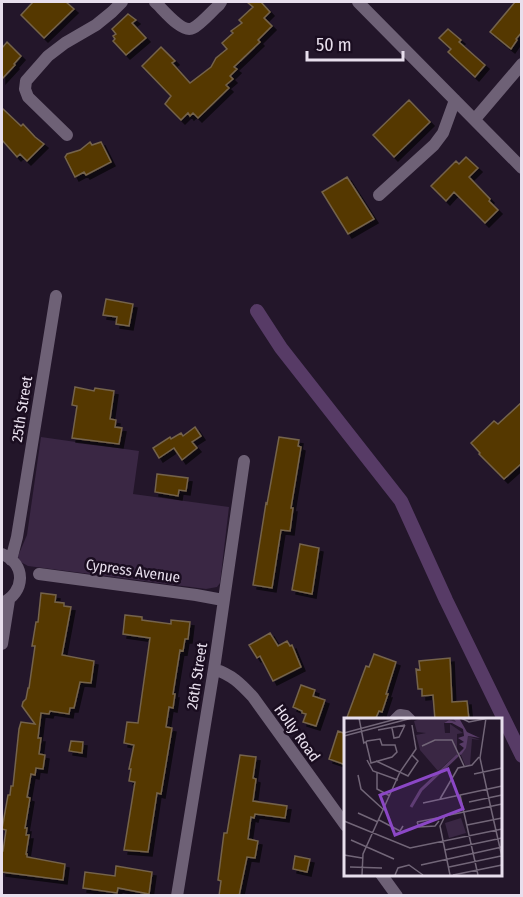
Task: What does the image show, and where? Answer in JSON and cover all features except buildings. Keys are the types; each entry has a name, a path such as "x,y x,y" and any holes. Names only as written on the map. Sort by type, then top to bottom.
{"street":[{"path":"67,135 27,97 26,81 48,56 64,43 96,25 122,2"},
{"path":"155,2 187,30 193,29 221,2"},
{"path":"358,2 522,168"},
{"path":"475,119 522,64"},
{"path":"379,195 434,145 443,133 455,100"},
{"name":"25th Street","path":"19,588 19,571 7,557 19,526 56,296"},
{"name":"26th Street","path":"177,896 214,669 244,461"},
{"name":"Cypress Avenue","path":"7,557 39,574 223,600"},
{"path":"2,644 5,602 19,588 39,574"},
{"name":"Holly Road","path":"214,669 238,681 253,697 344,820"},
{"path":"382,876 397,896"}],"shaded area":[{"path":"41,437 139,451 133,494 229,507 220,583 217,587 206,589 28,566 19,561 18,556 27,535"}],"waterway":[{"path":"257,311 281,348 401,501 522,756"}]}
